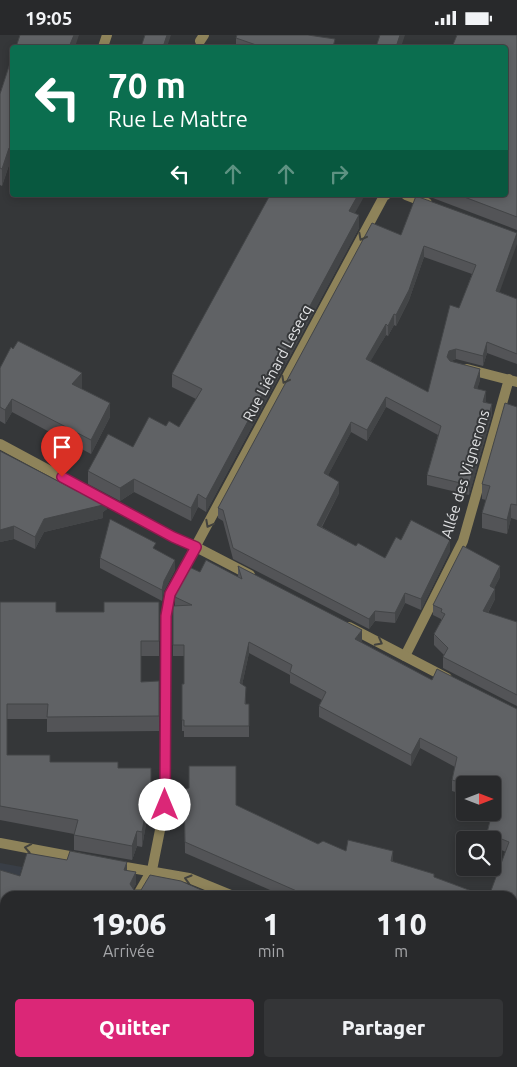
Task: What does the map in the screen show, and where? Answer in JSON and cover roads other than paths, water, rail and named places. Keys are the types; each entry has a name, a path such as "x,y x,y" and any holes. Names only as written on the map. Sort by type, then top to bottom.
{"street":[{"name":"Rue Liénard Lesecq","path":"152,871 165,805 166,616 170,594 383,197"},
{"path":"412,197 434,205"},
{"path":"454,366 513,381"},
{"name":"Allée des Vignerons","path":"405,656 463,541 513,381"},
{"path":"0,444 173,537 264,582"},
{"path":"343,624 457,683"},
{"path":"0,843 87,859"},
{"path":"107,863 189,878 221,891"},
{"path":"139,891 152,871"}]}
